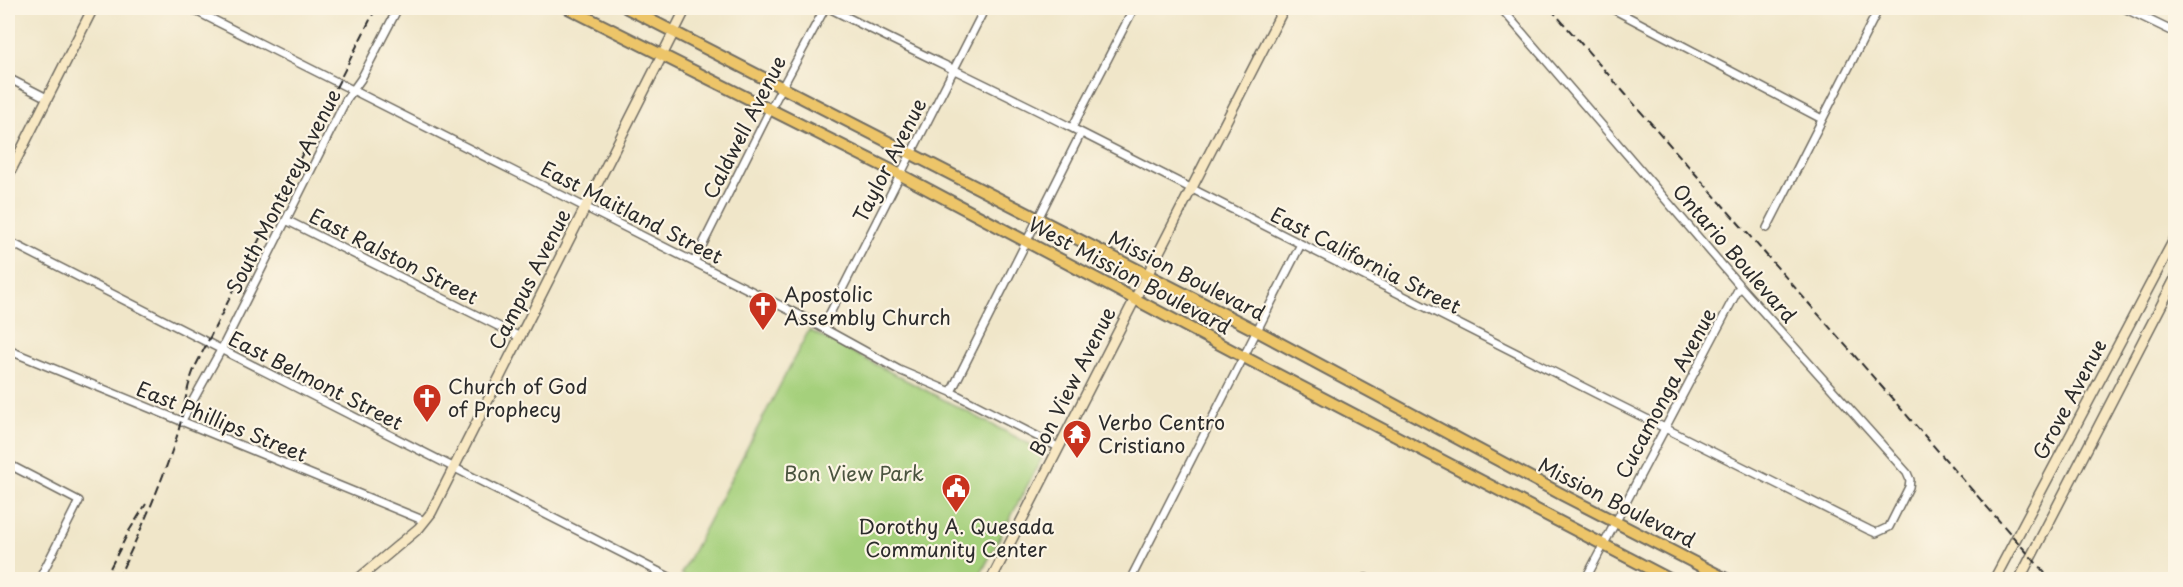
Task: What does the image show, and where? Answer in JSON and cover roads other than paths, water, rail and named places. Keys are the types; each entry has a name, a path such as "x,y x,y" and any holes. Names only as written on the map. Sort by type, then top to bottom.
{"main road":[{"name":"West Mission Boulevard","path":"568,8 901,175 1244,357 1671,579"},
{"name":"Mission Boulevard","path":"627,8 1257,331 1728,579"}],"street":[{"path":"8,177 93,8"},
{"name":"East Maitland Street","path":"190,8 823,327 890,365 951,392 1058,447"},
{"name":"South Monterey Avenue","path":"181,422 221,350 346,100 398,8"},
{"name":"Campus Avenue","path":"359,578 425,521 454,468 686,8"},
{"name":"East California Street","path":"827,8 954,68 1300,246 1869,530 1876,533 1889,527"},
{"name":"Caldwell Avenue","path":"694,262 771,108 827,8"},
{"name":"Taylor Avenue","path":"823,327 985,8"},
{"path":"1072,128 1134,8"},
{"name":"Bon View Avenue","path":"991,579 1284,8"},
{"name":"Ontario Boulevard","path":"1501,8 1740,286 1907,473 1909,487 1889,527"},
{"path":"1611,8 1822,119"},
{"path":"1767,228 1877,10 1864,8"},
{"path":"2124,8 2175,33"},
{"path":"8,78 47,98"},
{"path":"951,392 1082,133"},
{"name":"East Ralston Street","path":"286,220 520,337"},
{"name":"Grove Avenue","path":"1994,579 2175,236"},
{"name":"East Belmont Street","path":"8,241 675,579"},
{"path":"1130,579 1300,246"},
{"name":"Grove Avenue","path":"2019,579 2175,278"},
{"name":"Cucamonga Avenue","path":"1585,579 1740,286"},
{"name":"East Phillips Street","path":"8,351 425,521"},
{"path":"8,464 79,501 39,579"}],"railway":[{"path":"117,580 170,457 195,367 376,8"},
{"path":"1550,8 2051,580"},
{"path":"104,580 129,531 146,504"}],"place":[{"name":"Apostolic Assembly Church","path":"763,332"},
{"name":"Church of God of Prophecy","path":"427,424"},
{"name":"Verbo Centro Cristiano","path":"1077,460"},
{"name":"Dorothy A. Quesada Community Center","path":"956,514"}],"park label":[{"name":"Bon View Park","path":"854,473"}]}
